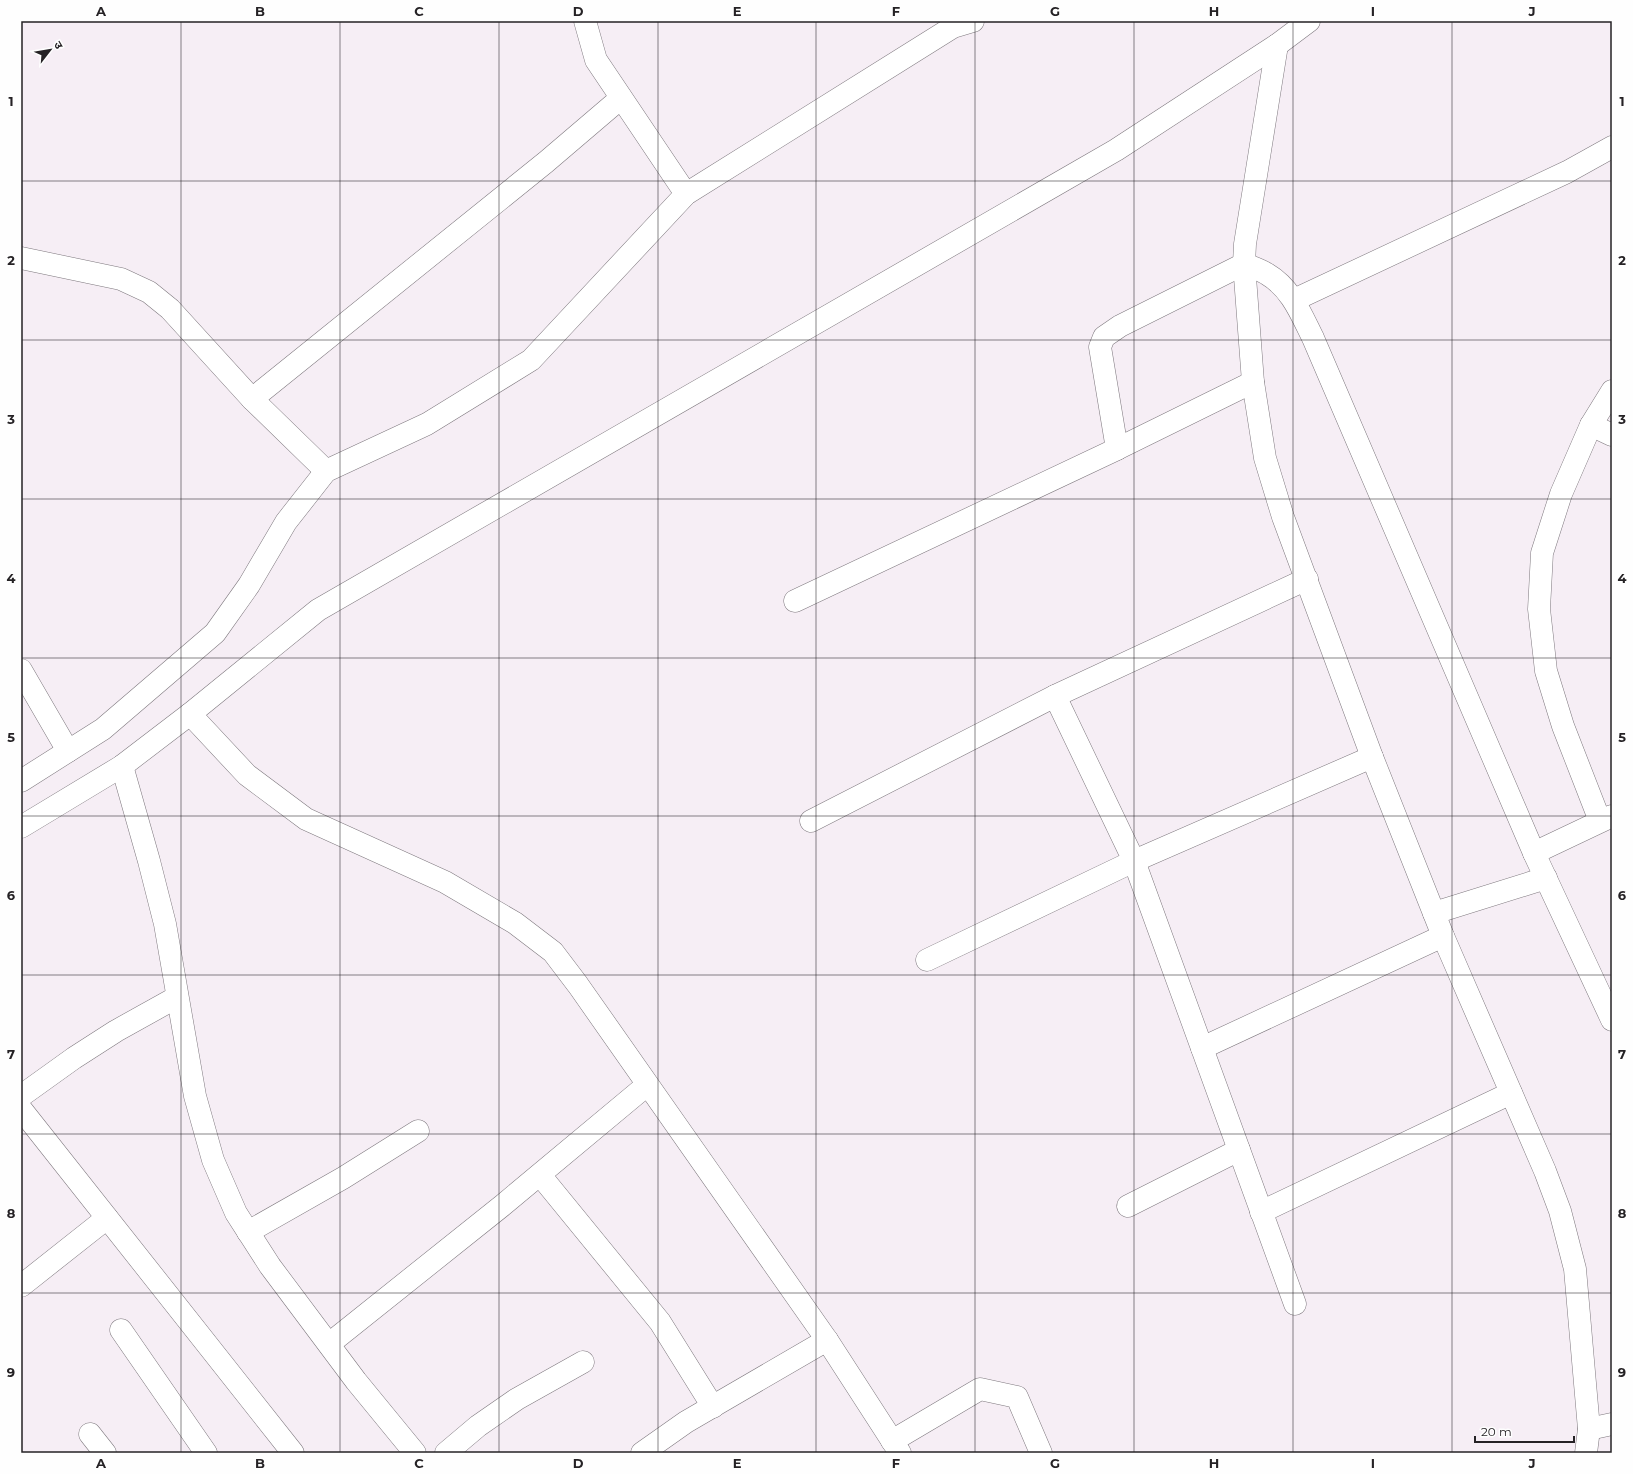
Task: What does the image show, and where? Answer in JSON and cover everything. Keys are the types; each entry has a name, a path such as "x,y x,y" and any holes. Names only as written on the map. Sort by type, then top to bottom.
{"street":[{"path":"585,21 596,60 686,194"},
{"path":"21,827 122,766 190,714 318,610 1116,150 1278,45 1309,21"},
{"path":"21,781 103,729 215,633 250,585 286,522 326,471 427,424 531,360 686,194 959,23"},
{"path":"1278,45 1244,264 1253,382 1265,458 1283,517 1372,757 1443,936 1545,1171 1560,1211 1575,1269 1589,1429 1586,1453"},
{"path":"252,399 546,162 621,98"},
{"path":"1294,300 1567,172 1612,147"},
{"path":"21,258 121,279 150,292 170,309 252,399 326,471"},
{"path":"1244,264 1267,274 1281,286 1294,300 1313,338 1534,853 1612,1020"},
{"path":"1117,448 1100,347 1104,337 1120,326 1244,264"},
{"path":"794,601 1253,382"},
{"path":"1534,853 1606,819 1563,726 1546,671 1539,609 1542,553 1560,494 1591,425 1612,391"},
{"path":"1591,425 1612,435"},
{"path":"811,821 1055,696 1307,579"},
{"path":"21,670 68,751"},
{"path":"1055,696 1134,861 1295,1304"},
{"path":"190,714 246,775 306,819 445,882 515,923 553,952 578,985 827,1340 896,1447 980,1389 1017,1397 1041,1453"},
{"path":"927,960 1134,861 1372,757"},
{"path":"122,766 165,924 195,1096 213,1160 236,1213 270,1266 328,1344 399,1435 415,1453"},
{"path":"1434,912 1546,878"},
{"path":"1202,1048 1443,936"},
{"path":"21,1096 74,1058 116,1031 177,997"},
{"path":"328,1344 540,1174 647,1085"},
{"path":"1261,1212 1511,1093"},
{"path":"21,1109 293,1453"},
{"path":"248,1232 343,1178 418,1131"},
{"path":"1128,1206 1239,1150"},
{"path":"540,1174 660,1322 713,1407"},
{"path":"21,1286 107,1218"},
{"path":"121,1330 206,1453"},
{"path":"642,1453 686,1422 827,1340"},
{"path":"446,1453 478,1426 517,1399 583,1362"},
{"path":"1589,1429 1612,1424"},
{"path":"90,1434 105,1453"}]}
